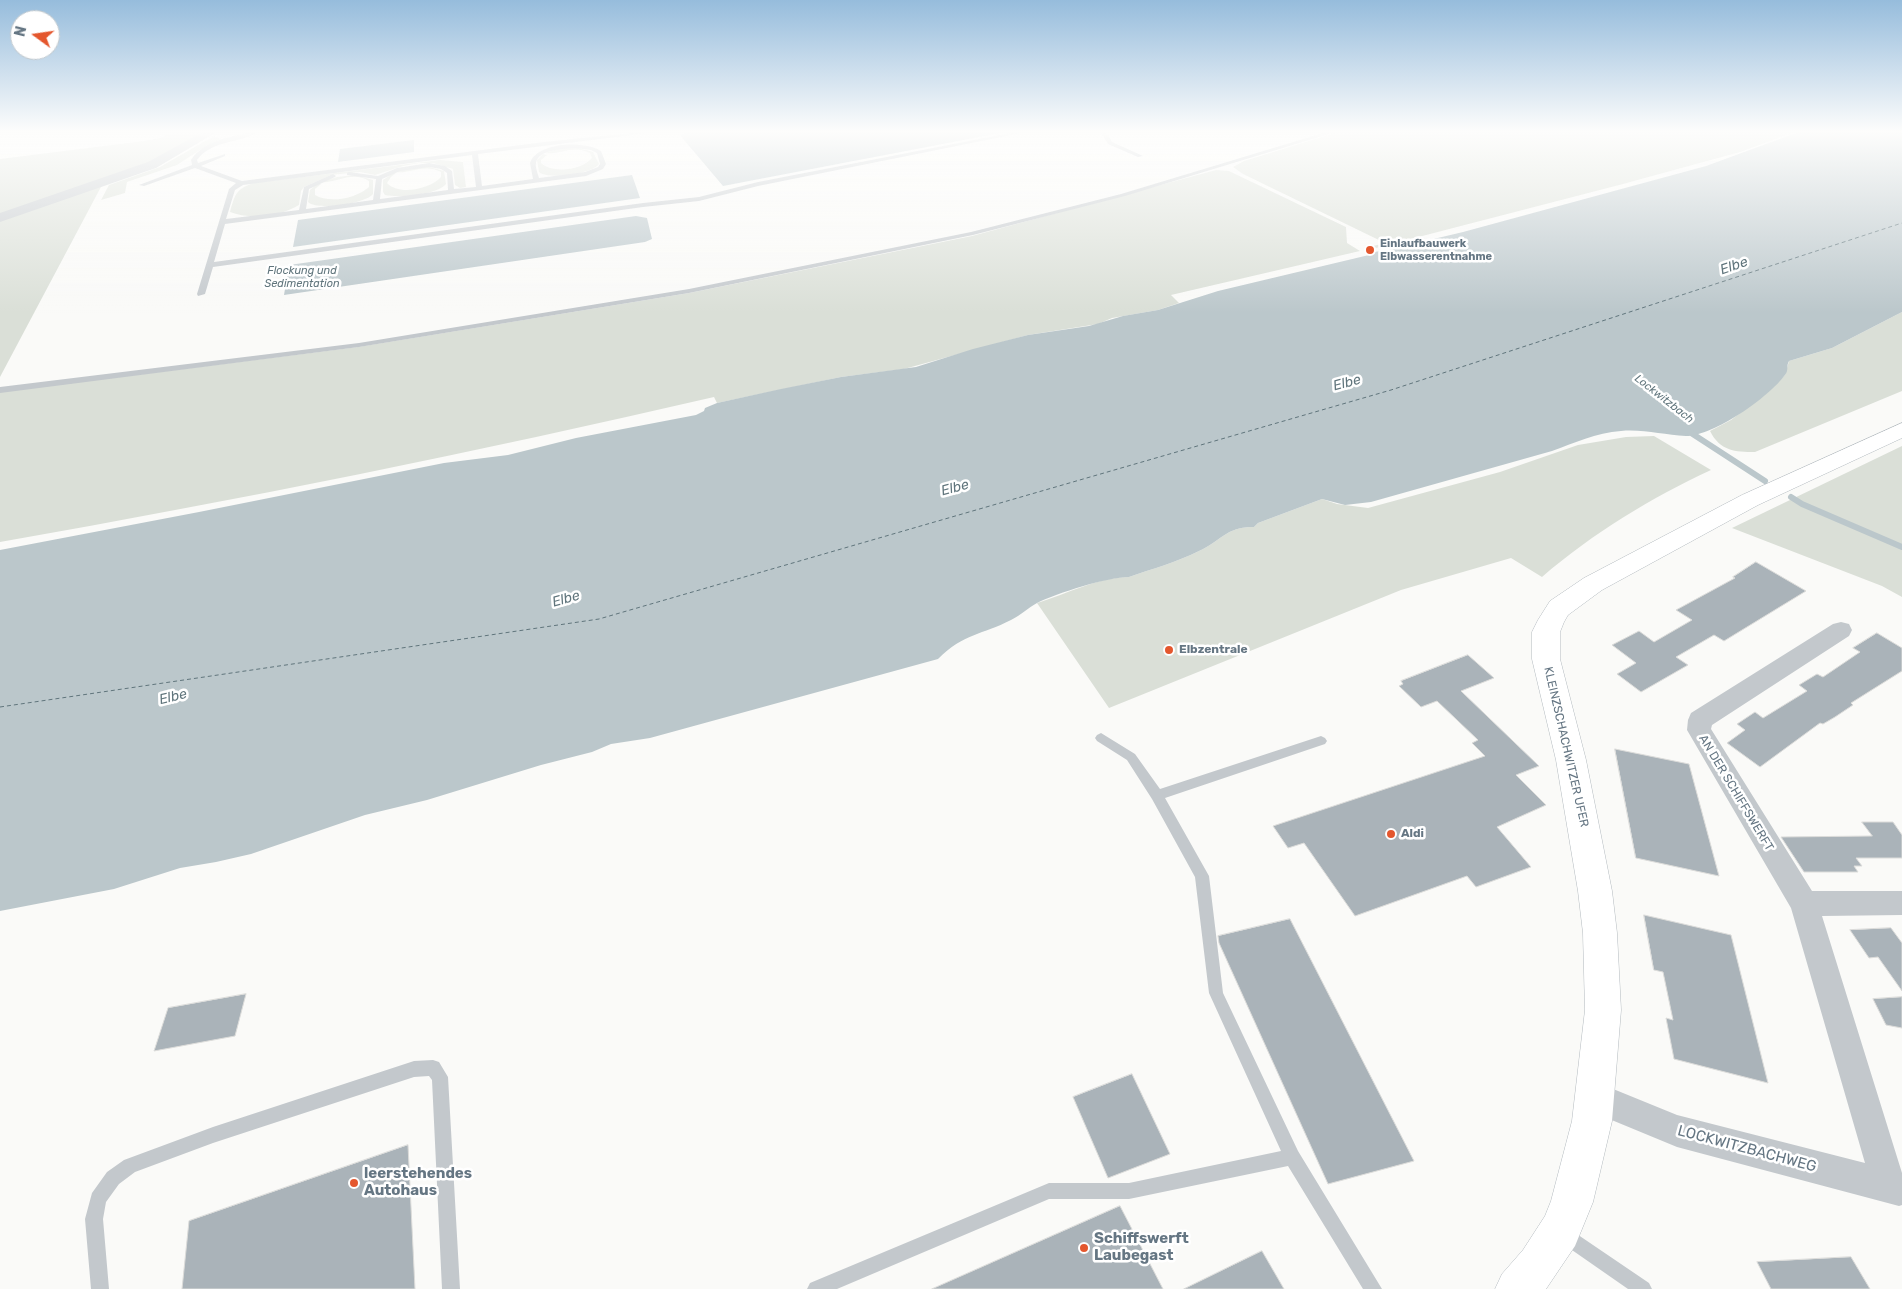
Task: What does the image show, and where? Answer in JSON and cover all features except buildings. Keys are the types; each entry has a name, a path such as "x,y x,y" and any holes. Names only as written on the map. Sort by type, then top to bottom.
{"street":[{"path":"0,218 71,193"},
{"name":"KLEINZSCHACHWITZER UFER","path":"1538,1262 1572,1202 1580,1173 1596,1098 1602,1010 1600,933 1583,820 1546,659 1546,632 1559,608 1592,584 1759,496 1902,430"},
{"name":"AN DER SCHIFFSWERFT","path":"1840,630 1700,720 1699,730 1703,740 1804,904 1895,1188"},
{"path":"1804,904 1902,903"},
{"name":"LOCKWITZBACHWEG","path":"1596,1098 1677,1131 1895,1188"}],"lane":[{"path":"201,294 231,193"},
{"path":"302,211 305,193"},
{"path":"376,201 377,193"},
{"path":"223,222 441,193"},
{"path":"211,265 644,204 699,199 722,193"},
{"path":"0,390 359,345 689,291 971,234 1130,193"},
{"path":"1100,738 1131,757 1157,795 1202,876 1216,993 1292,1156 1373,1289"},
{"path":"1157,795 1321,742"},
{"path":"100,1289 94,1219 98,1199 113,1178 130,1166 214,1135 414,1069 433,1068 440,1077 451,1289"},
{"path":"816,1289 1049,1191 1129,1191 1292,1156"},
{"path":"1538,1262 1643,1289"}],"shaded area":[{"path":"0,193 66,193 0,216"},
{"path":"78,193 98,193 0,377 0,220"},
{"path":"105,193 124,193 101,200"},
{"path":"237,193 301,193 299,205 283,212 265,216 247,216 230,212"},
{"path":"309,193 315,193 321,198 328,199 351,197 358,194 373,193 361,201 341,205 321,206 308,202"},
{"path":"384,193 425,193 408,196 385,195"},
{"path":"1130,193 1275,193 1346,227 1347,243 1360,251 1171,295 1179,303 1158,310 1112,318 1098,324 1028,335 904,369 841,377 717,403 714,397 358,474 0,542 0,392 358,347 689,293 972,236"},
{"path":"1282,193 1588,193 1376,248 1373,246 1385,243"},
{"path":"1902,312 1902,391 1755,452 1741,452 1729,449 1718,443 1714,438 1710,431 1731,420 1770,390 1785,375 1789,361 1832,348"},
{"path":"1654,436 1711,470 1666,492 1623,517 1581,546 1542,577 1511,558 1401,590 1109,708 1037,603 1094,583 1129,577 1173,562 1207,547 1237,529 1254,527 1258,523 1322,499 1337,504 1368,508 1500,472 1578,445 1626,437"},
{"path":"1902,446 1902,597 1882,586 1732,528"}],"water":[{"name":"Flockung und Sedimentation","path":"497,193 638,193 640,198 293,247 298,220"},
{"name":"Elbe","path":"1606,193 1902,193 1902,312 1832,348 1789,361 1785,375 1767,394 1740,414 1711,430 1686,436 1637,431 1612,432 1552,451 1371,502 1345,505 1322,499 1258,523 1254,527 1237,529 1207,547 1173,562 1129,577 1069,590 1046,599 1001,625 973,635 956,644 938,659 650,738 611,744 592,752 541,765 427,800 365,815 251,854 180,868 114,889 0,911 0,550 444,463 508,455 576,438 696,415 704,411 705,408 717,403 841,377 916,367 973,349 1028,335 1089,326 1123,316 1158,310 1218,291 1369,255 1368,253 1372,252 1375,254 1374,252 1401,248"},
{"name":"Flockung und Sedimentation","path":"636,216 647,218 652,239 645,242 284,295 289,265"}],"waterway":[{"name":"Lockwitzbach","path":"1685,429 1765,481"},
{"name":"Lockwitzbach","path":"1791,497 1802,504 1902,547"}],"ferry route":[{"path":"0,707 599,619 1391,390 1902,223"}],"place":[{"name":"Einlaufbauwerk Elbwasserentnahme","path":"1370,250"},
{"name":"Elbzentrale","path":"1169,650"},
{"name":"Aldi","path":"1391,834"},
{"name":"leerstehendes Autohaus","path":"354,1183"},
{"name":"Schiffswerft Laubegast","path":"1084,1248"}]}
